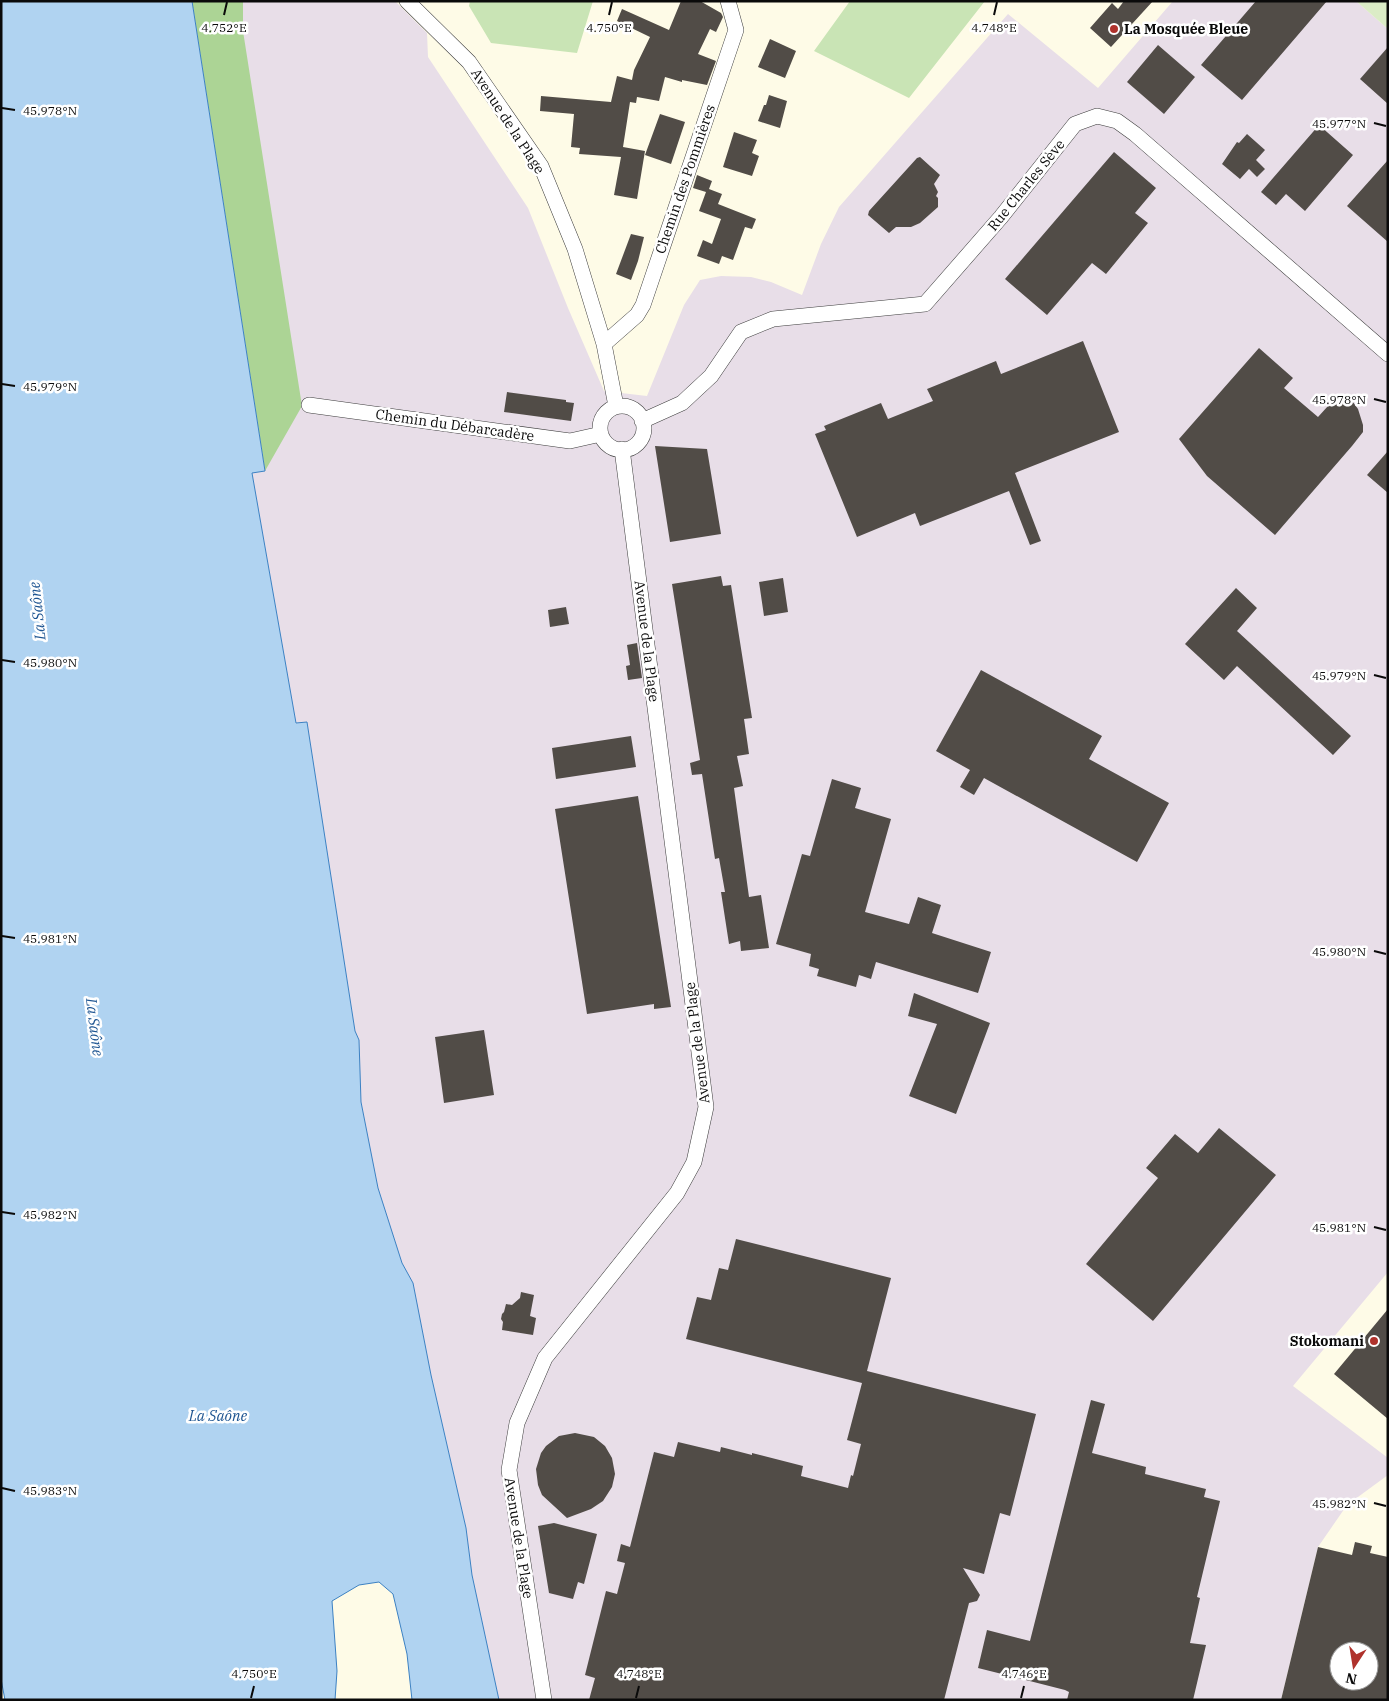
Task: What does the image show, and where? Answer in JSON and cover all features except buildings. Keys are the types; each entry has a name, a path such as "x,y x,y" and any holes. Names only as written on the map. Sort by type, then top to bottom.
{"street":[{"name":"Avenue de la Plage","path":"407,1 469,62 541,166 575,249 604,344 616,406"},
{"name":"Chemin des Pommières","path":"604,344 636,315 643,305 736,30 728,1"},
{"name":"Rue Charles Sève","path":"642,421 682,403 711,376 741,332 773,319 926,304 1001,217 1075,124 1097,116 1117,121 1135,134 1388,354"},
{"name":"Chemin du Débarcadère","path":"309,405 570,441 601,434"},
{"path":"616,406 632,408 642,421 644,429 642,436 630,448 622,449 609,445 601,434 601,420 605,414 616,406"},
{"name":"Avenue de la Plage","path":"544,1700 509,1470 517,1422 545,1358 677,1193 694,1162 706,1107 622,449"}],"shaded area":[{"path":"243,1 395,1 427,33 428,57 528,208 604,391 647,396 684,305 700,280 721,276 751,277 771,282 802,295 821,244 839,207 1008,14 1098,88 1173,1 1356,1 1388,29 1388,1272 1293,1386 1388,1458 1388,1475 1347,1505 1318,1547 1281,1700 499,1700 472,1575 466,1528 431,1375 413,1284 402,1263 378,1189 361,1102 359,1040 355,1031 307,723 296,724 252,473 265,471"}],"green space":[{"path":"192,1 243,1 243,31 302,406 265,471"},
{"path":"470,1 593,1 577,53 491,43 469,6"},
{"path":"850,1 985,1 909,98 814,51"},
{"path":"1356,1 1388,1 1388,29"}],"water":[{"name":"La Saône","path":"1,1 192,1 265,471 252,473 296,723 307,722 355,1031 359,1040 361,1102 378,1188 402,1263 413,1283 431,1375 466,1528 472,1575 499,1700 412,1700 407,1654 393,1594 379,1582 359,1585 332,1601 337,1671 335,1700 5,1700 1,1679"}],"place":[{"name":"La Mosquée Bleue","path":"1114,29"},
{"name":"Stokomani","path":"1374,1341"}]}
